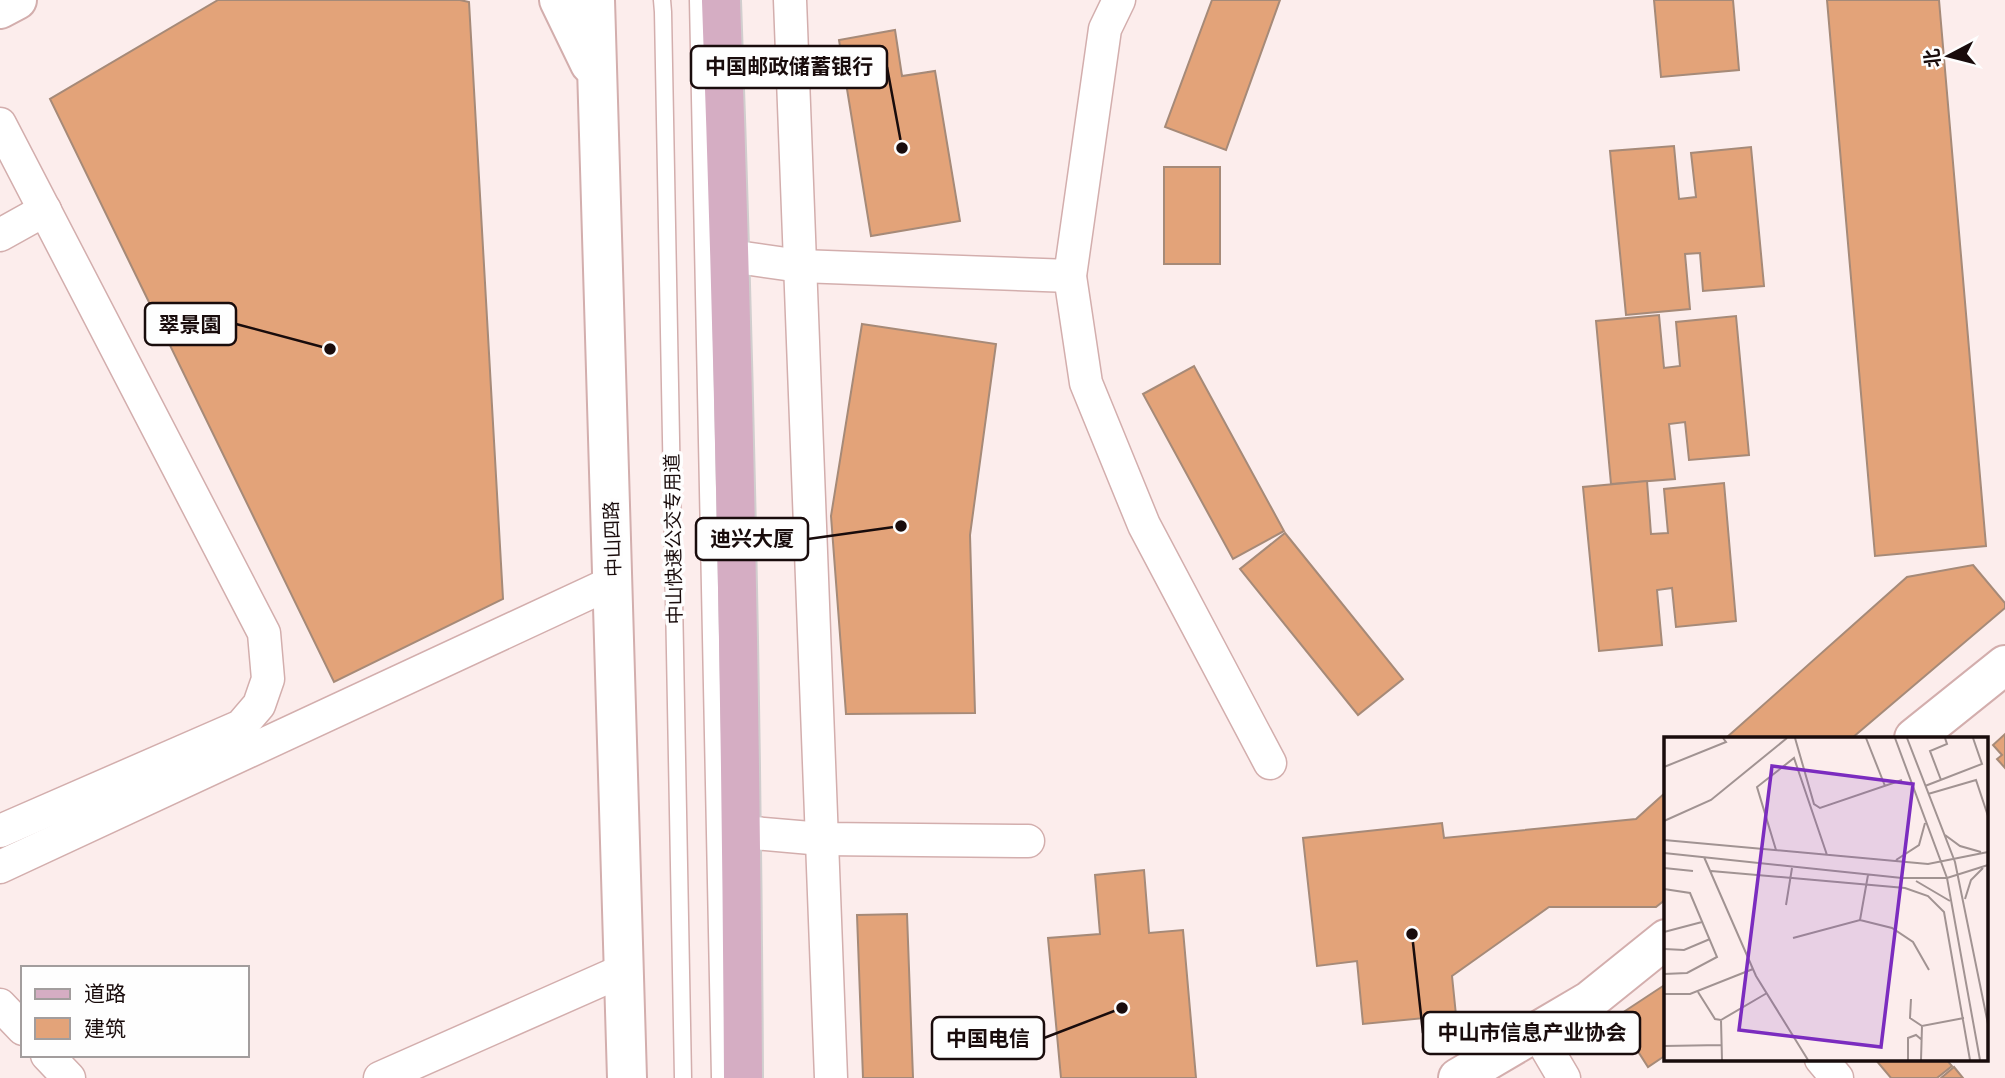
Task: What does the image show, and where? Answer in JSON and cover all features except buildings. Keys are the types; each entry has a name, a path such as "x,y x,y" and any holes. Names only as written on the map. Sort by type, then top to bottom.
{"main road":[{"path":"0,9 17,0"},
{"path":"559,0 597,80"},
{"name":"中山四路","path":"595,0 627,1078"},
{"path":"721,0 730,256 742,832 743,1078"},
{"path":"1915,737 2005,666"},
{"path":"1458,1078 1589,1001 1664,940"}],"street":[{"path":"790,0 831,1078"},
{"path":"1119,0 1105,29 1070,276 1086,383 1144,525 1270,763"},
{"path":"0,124 264,633 268,679 259,705 241,726 0,831"},
{"path":"0,235 45,210"},
{"path":"730,256 800,266 1070,276"},
{"path":"0,867 613,582"},
{"path":"742,832 822,839 1028,841"},
{"path":"380,1078 624,970"},
{"path":"0,1005 21,1027"},
{"path":"1537,1031 1564,1078"},
{"path":"49,1057 69,1078"},
{"path":"1822,1060 1837,1078"}],"lane":[{"name":"中山快速公交专用道","path":"662,0 683,1078"},
{"name":"中山快速公交专用道","path":"698,0 720,1078"}],"place":[{"name":"中国邮政储蓄银行","path":"902,148"},
{"name":"翠景園","path":"330,349"},
{"name":"迪兴大厦","path":"901,526"},
{"name":"中山市信息产业协会","path":"1412,934"},
{"name":"中国电信","path":"1122,1008"}]}
